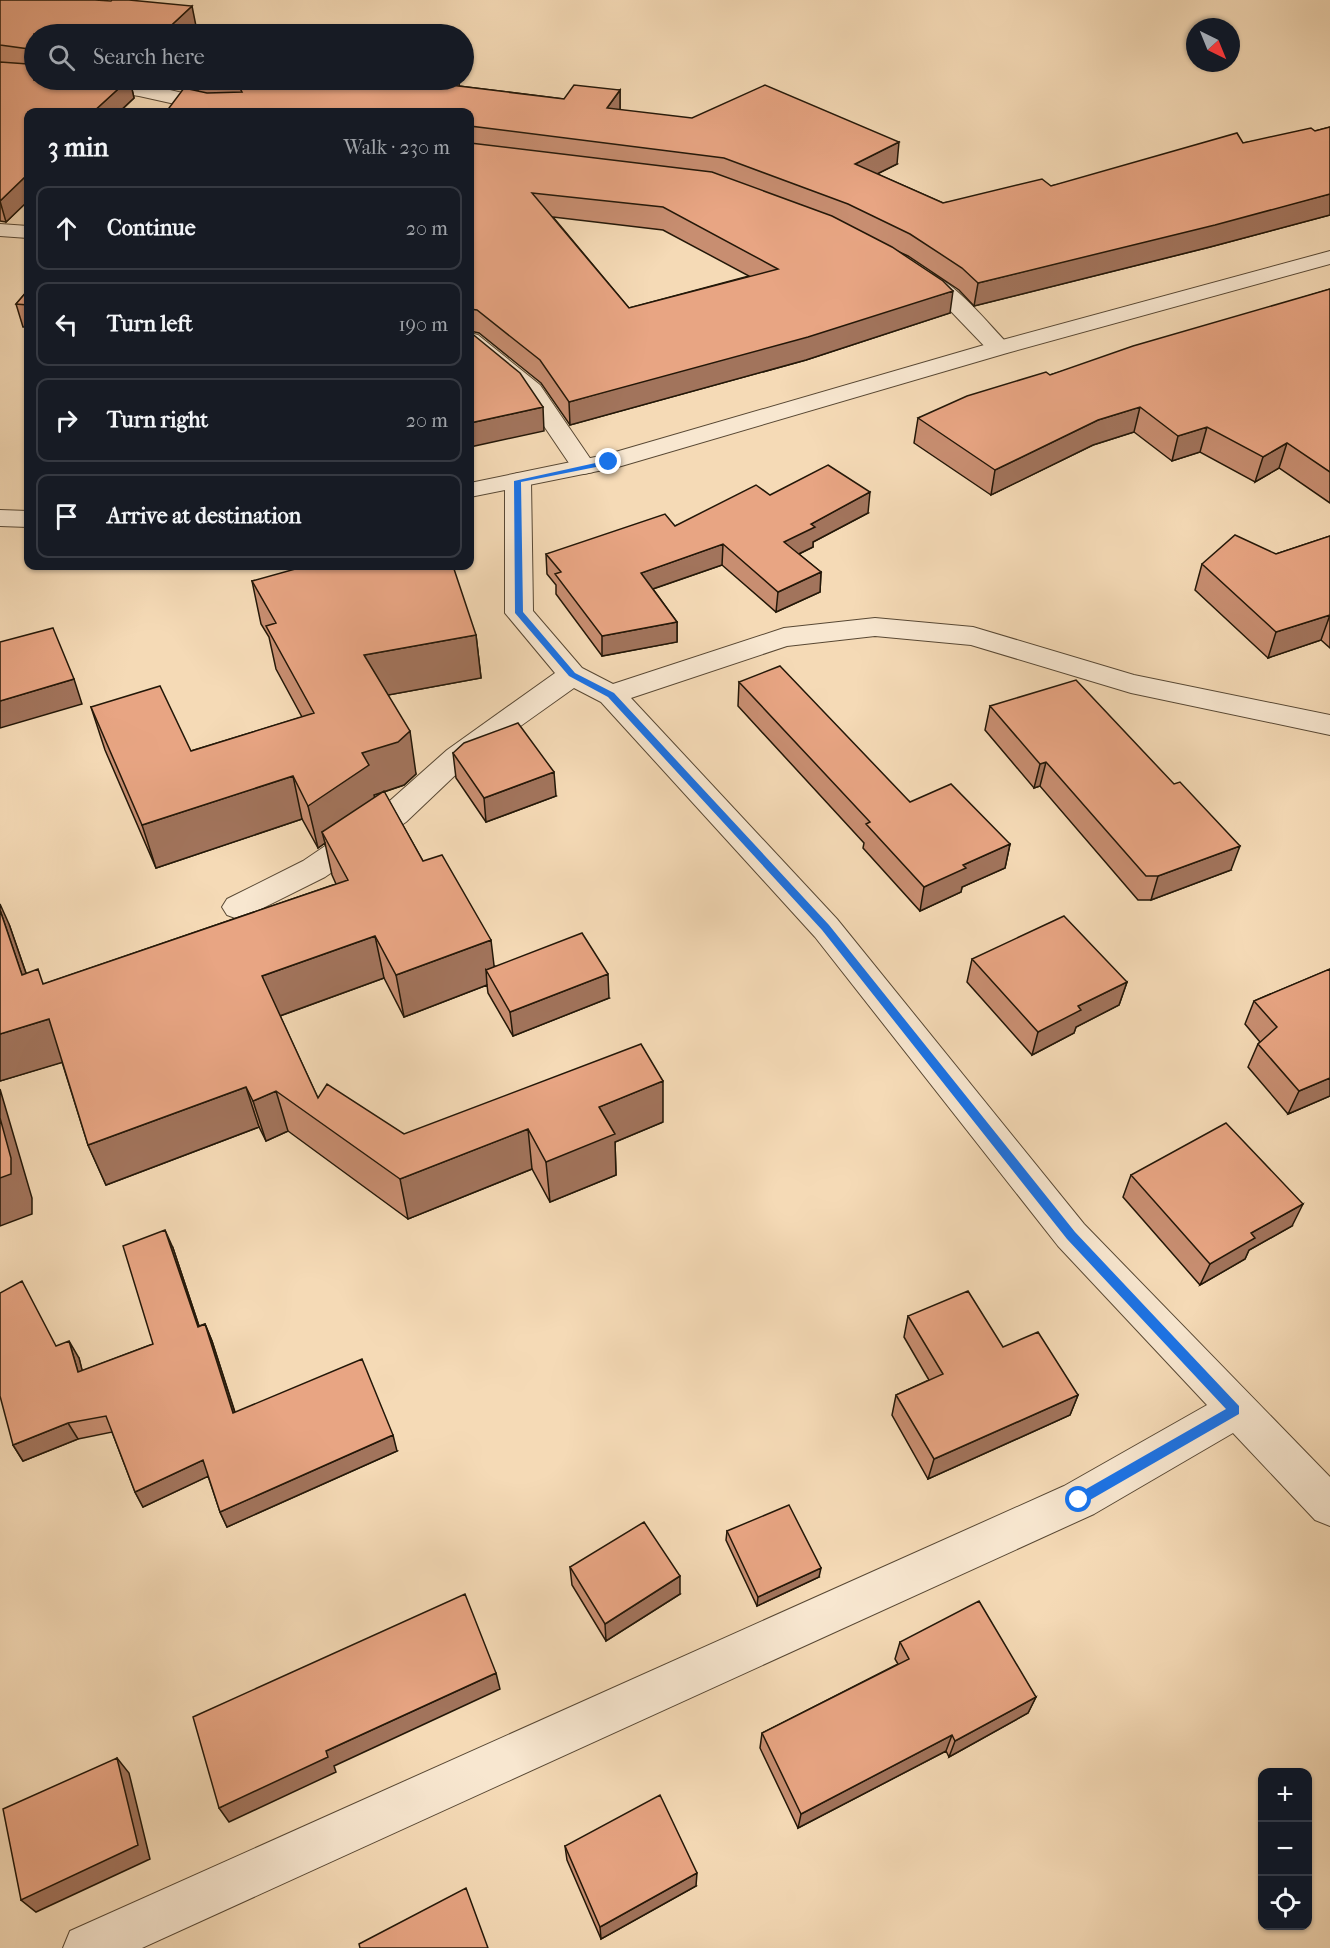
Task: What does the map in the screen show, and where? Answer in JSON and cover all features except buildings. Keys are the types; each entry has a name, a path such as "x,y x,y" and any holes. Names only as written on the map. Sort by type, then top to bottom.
{"street":[{"path":"139,90 217,108"},
{"path":"0,230 24,232"},
{"path":"474,489 584,467 999,348 1330,257"},
{"path":"899,263 950,297 999,348"},
{"path":"474,343 532,390 584,467"},
{"path":"518,481 519,613 572,675 611,695 826,928 1071,1235 1235,1410 1330,1506"},
{"path":"0,518 24,519"},
{"path":"611,695 784,637 875,627 973,636 1131,684 1330,725"},
{"path":"238,907 314,869 396,813 457,757 572,675"},
{"path":"87,1948 1079,1500 1235,1410"}],"route":[{"path":"609,462 518,481 519,613 572,675 611,695 826,928 1071,1235 1235,1410 1079,1500"}]}
